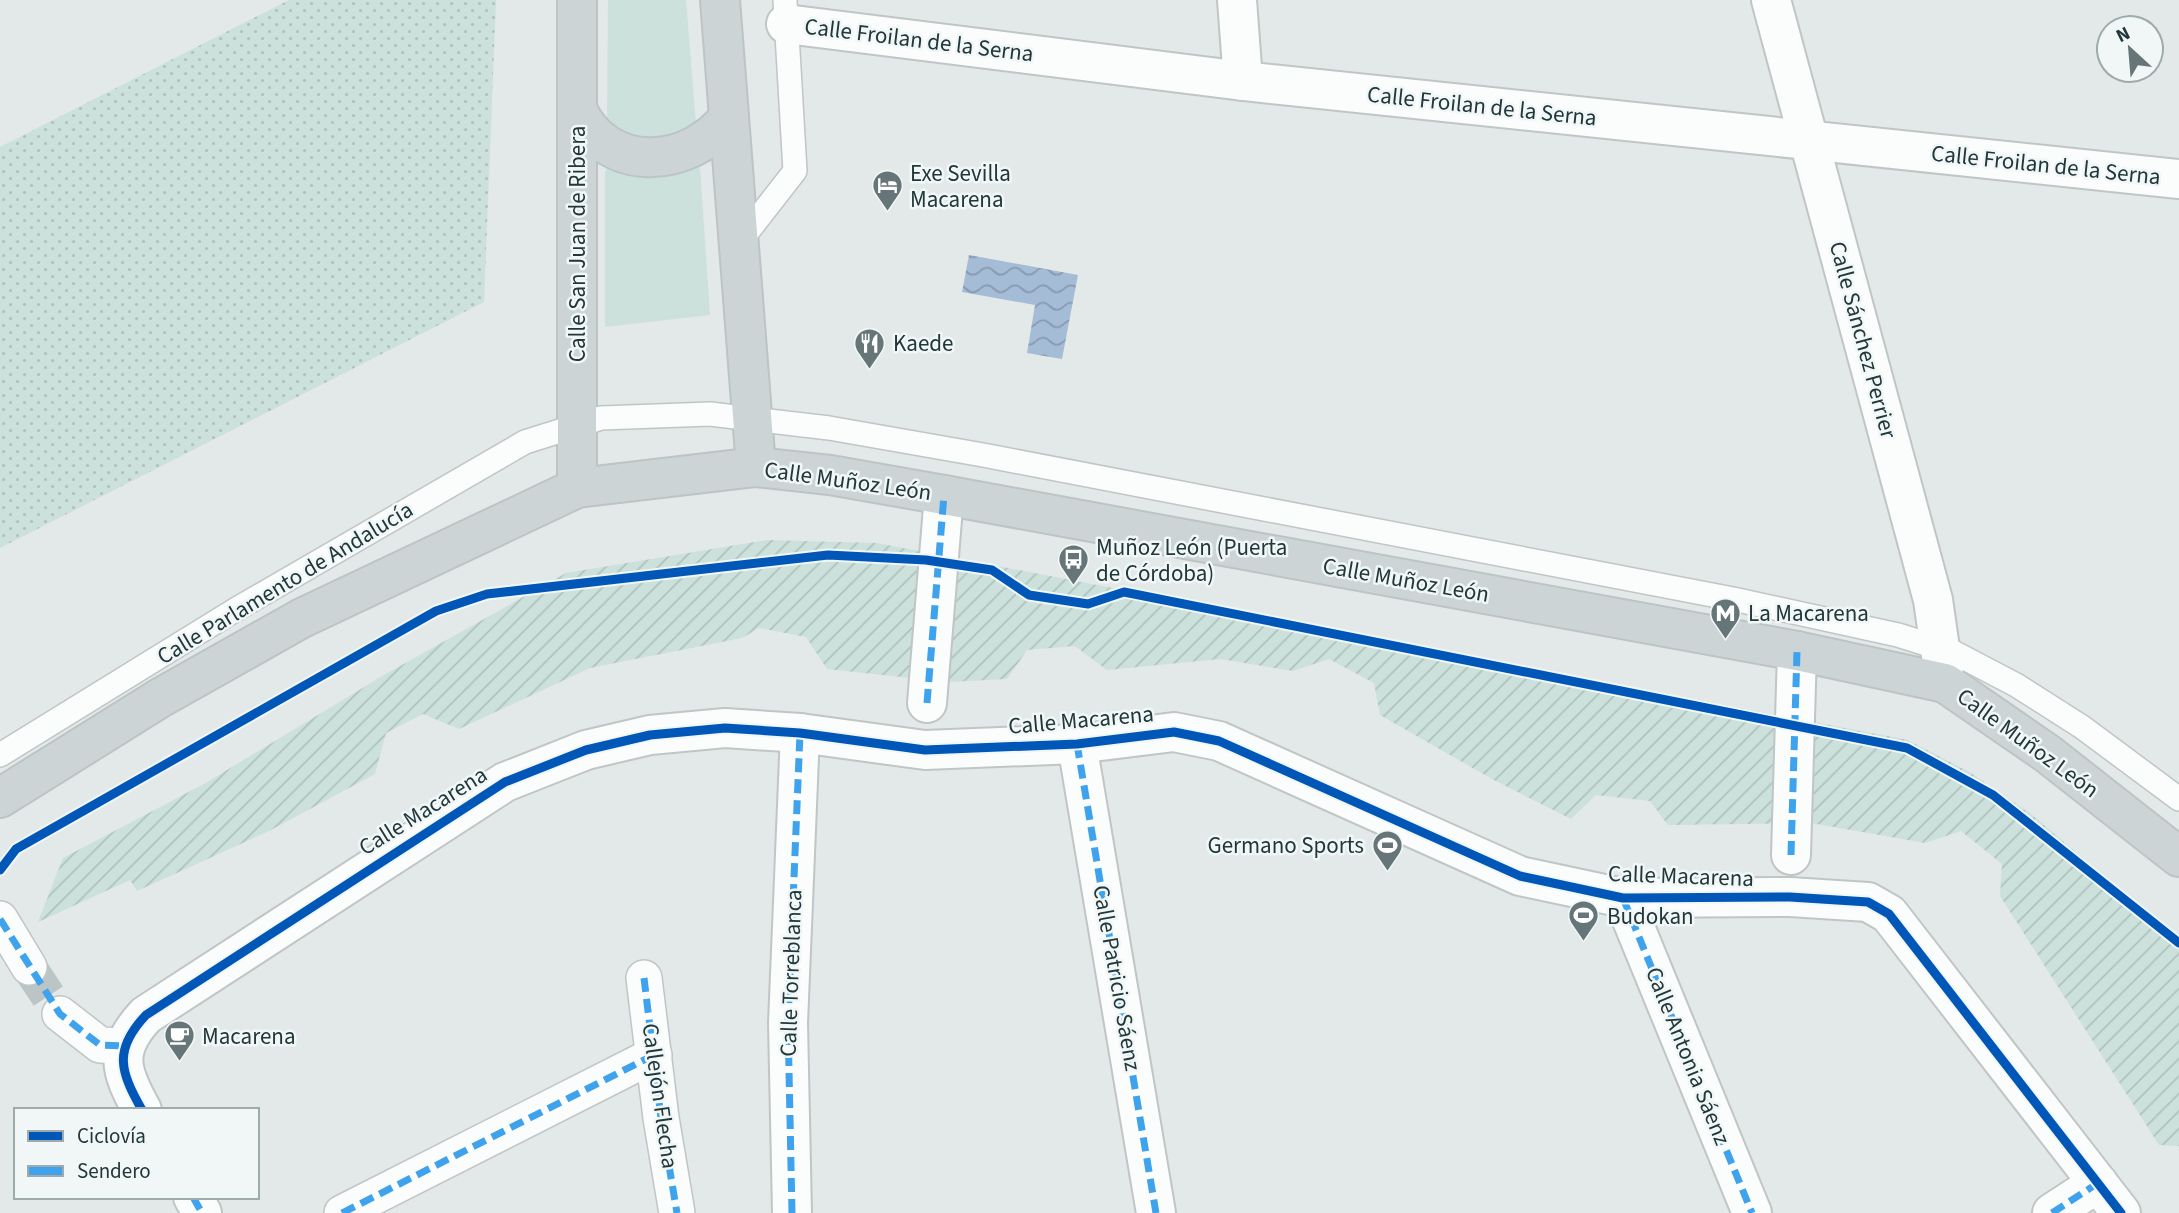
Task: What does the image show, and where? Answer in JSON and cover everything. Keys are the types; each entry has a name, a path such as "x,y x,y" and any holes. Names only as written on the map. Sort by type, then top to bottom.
{"main road":[{"name":"Calle San Juan de Ribera","path":"577,0 577,488"},
{"path":"720,0 756,467"},
{"path":"577,110 585,127 600,143 624,155 642,158 671,155 695,147 718,132 729,117"},
{"name":"Calle Muñoz León","path":"577,488 756,467 830,475 1797,651 1942,665 2048,754 2179,857"},
{"name":"Calle Parlamento de Andalucía","path":"0,798 160,698 302,618 577,488"}],"street":[{"path":"1237,0 1243,82"},
{"name":"Calle Sánchez Perrier","path":"1771,0 1933,600 1942,665"},
{"name":"Calle Froilan de la Serna","path":"785,12 1243,82 2179,179"},
{"path":"926,725 944,495"},
{"path":"1790,873 1797,651"},
{"name":"Calle Macarena","path":"124,1046 132,1030 146,1016 505,782 586,750 649,735 725,728 800,733 926,725 1077,744 1174,732 1219,741 1520,876 1623,898 1790,873 1868,902 1889,914 2110,1198"},
{"name":"Calle Torreblanca","path":"792,1213 788,1024 800,733"},
{"name":"Calle Patricio Sáenz","path":"1077,744 1156,1213"},
{"name":"Calle Antonia Sáenz","path":"1623,898 1752,1213"},
{"path":"0,919 29,967"},
{"name":"Callejón Flecha","path":"644,978 661,1118 677,1213"},
{"path":"60,1014 100,1045 124,1046 125,1081 141,1108"},
{"path":"342,1213 654,1055"},
{"path":"2052,1213 2110,1198"}],"lane":[{"path":"738,244 795,171 785,12"},
{"name":"Calle Muñoz León","path":"577,426 601,418 710,414 829,428 1733,599 1898,635 1942,665 2016,685 2082,727 2179,799"},
{"name":"Calle Parlamento de Andalucía","path":"0,755 235,610 503,454 525,442 577,426"}],"green space":[{"path":"289,0 496,0 484,302 0,548 0,147"},
{"path":"608,0 686,0 696,124 690,133 637,146 607,125"},
{"path":"694,163 700,168 710,315 605,327 605,172 608,167"},
{"path":"767,540 877,543 1908,740 1971,773 2031,814 2179,940 2179,1146 2159,1145 2000,896 2002,864 1961,831 1925,843 1811,823 1668,825 1650,801 1596,795 1571,819 1492,779 1380,715 1374,683 1329,659 1293,671 1220,659 1107,670 1075,646 1027,650 1007,679 948,682 827,669 806,637 759,628 742,638 590,668 459,729 423,714 386,733 375,774 269,831 137,891 130,880 38,922 63,858 204,784 384,675 566,573"}],"water":[{"path":"969,255 1078,275 1062,359 1027,353 1035,305 962,292"}],"tunnel":[{"path":"29,967 60,1014"}],"marked path":[{"path":"927,703 944,495"},
{"path":"1791,855 1797,651"},
{"path":"792,1213 788,1023 800,733"},
{"path":"1077,744 1156,1213"},
{"path":"1623,898 1752,1213"},
{"path":"0,919 60,1014 100,1045 124,1046"},
{"path":"644,978 661,1118 677,1213"},
{"path":"342,1213 654,1055"},
{"path":"2052,1213 2098,1183"},
{"path":"194,1199 202,1213"}],"cycle path":[{"path":"0,870 16,849 436,611 487,594 828,555 926,560 992,570 1029,595 1088,604 1124,592 1907,748 1993,795 2179,943"},
{"path":"141,1108 129,1084 123,1061 128,1039 146,1015 505,782 586,750 650,735 725,728 800,733 925,750 1077,744 1174,732 1219,741 1520,876 1623,898 1790,897 1868,902 1889,914 2121,1213"}],"place":[{"name":"Exe Sevilla Macarena","path":"887,213"},
{"name":"Kaede","path":"870,370"},
{"name":"Muñoz León (Puerta de Córdoba)","path":"1073,587"},
{"name":"La Macarena","path":"1725,640"},
{"name":"Germano Sports","path":"1387,872"},
{"name":"Budokan","path":"1584,943"},
{"name":"Macarena","path":"179,1063"}]}
